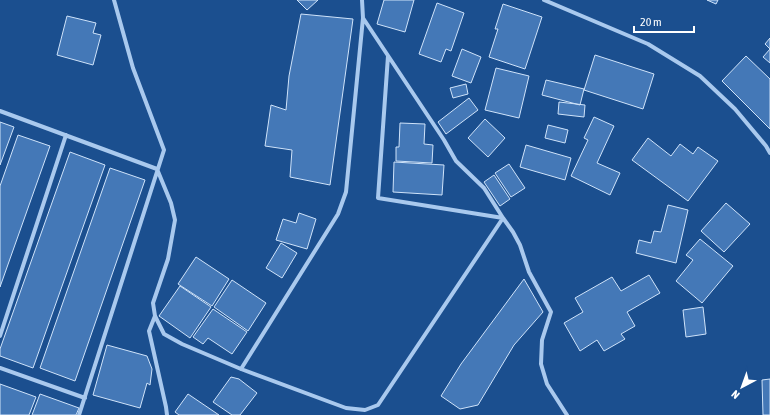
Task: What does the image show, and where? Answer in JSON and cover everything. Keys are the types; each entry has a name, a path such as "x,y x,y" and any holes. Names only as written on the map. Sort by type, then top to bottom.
{"street":[{"path":"79,415 164,150 133,68 114,0"},
{"path":"241,369 338,214 346,192 363,18 362,0"},
{"path":"544,0 648,44 700,76 735,109 766,146 770,153"},
{"path":"363,18 444,140 456,161 484,188 520,245 529,272 551,312 542,340 541,364 547,384 567,415"},
{"path":"388,56 378,198 503,218"},
{"path":"0,111 157,169 171,203 175,220 168,259 153,303 155,316 164,334 182,344 241,369 346,408 365,410 378,405 503,218"},
{"path":"0,336 66,135"},
{"path":"155,316 149,331 166,407 166,415"},
{"path":"0,368 85,398"}],"building":[{"path":"297,0 318,0 307,10"},
{"path":"384,0 414,0 405,32 377,24"},
{"path":"707,0 718,0 716,4"},
{"path":"437,3 464,13 451,51 446,49 441,62 419,54"},
{"path":"503,4 542,17 525,69 489,57 498,29 495,29"},
{"path":"301,14 353,19 330,185 290,177 292,150 265,146 271,105 286,110 289,76"},
{"path":"67,16 96,23 93,33 101,35 93,65 57,55"},
{"path":"770,38 770,49 765,44"},
{"path":"462,49 481,57 471,83 452,76"},
{"path":"770,49 770,63 763,57"},
{"path":"595,55 654,74 643,109 584,90"},
{"path":"746,56 770,79 770,129 722,81"},
{"path":"496,68 529,76 519,118 485,110"},
{"path":"546,80 584,89 580,105 542,95"},
{"path":"466,84 468,94 453,98 450,88"},
{"path":"469,98 478,110 446,134 438,122"},
{"path":"559,102 585,105 584,117 558,114"},
{"path":"594,117 614,126 597,163 620,173 610,195 571,176 588,140 584,138"},
{"path":"485,119 505,138 488,157 468,138"},
{"path":"0,122 14,127 0,165"},
{"path":"400,123 425,124 424,144 433,145 432,163 396,161 396,147 399,147"},
{"path":"548,125 568,130 565,143 545,138"},
{"path":"18,135 50,146 0,287 0,186"},
{"path":"648,138 671,156 680,144 693,154 698,147 718,161 688,201 632,160"},
{"path":"526,145 571,158 565,180 520,167"},
{"path":"70,152 105,165 33,368 0,356 0,349"},
{"path":"394,162 444,165 442,195 393,192"},
{"path":"509,164 525,188 511,197 495,173"},
{"path":"110,168 145,180 75,381 40,368"},
{"path":"494,175 510,199 500,206 484,182"},
{"path":"726,203 750,224 724,252 701,231"},
{"path":"668,205 688,210 676,263 636,253 639,240 651,243 654,231 661,232"},
{"path":"299,213 316,219 307,249 276,240 283,219 296,223"},
{"path":"700,239 733,266 702,303 676,281 693,260 686,255"},
{"path":"281,243 297,253 282,278 266,268"},
{"path":"196,257 229,279 212,306 178,284"},
{"path":"649,275 660,293 627,312 635,326 621,334 625,339 604,351 597,340 580,351 564,323 583,312 575,298 612,277 621,291"},
{"path":"524,279 543,312 514,345 478,405 460,409 441,396 461,364"},
{"path":"232,280 266,303 248,331 214,307"},
{"path":"180,286 211,307 190,338 159,316"},
{"path":"703,307 706,334 686,337 683,310"},
{"path":"213,309 247,332 232,354 208,338 203,344 193,337"},
{"path":"107,345 147,356 152,369 150,385 147,383 140,408 93,395"},
{"path":"231,377 239,379 257,393 240,415 232,415 213,402"},
{"path":"770,379 770,415 763,415 762,380"},
{"path":"0,384 36,397 29,415 0,415"},
{"path":"40,394 79,408 76,415 32,415"},
{"path":"188,394 219,415 179,415 175,412"}]}
